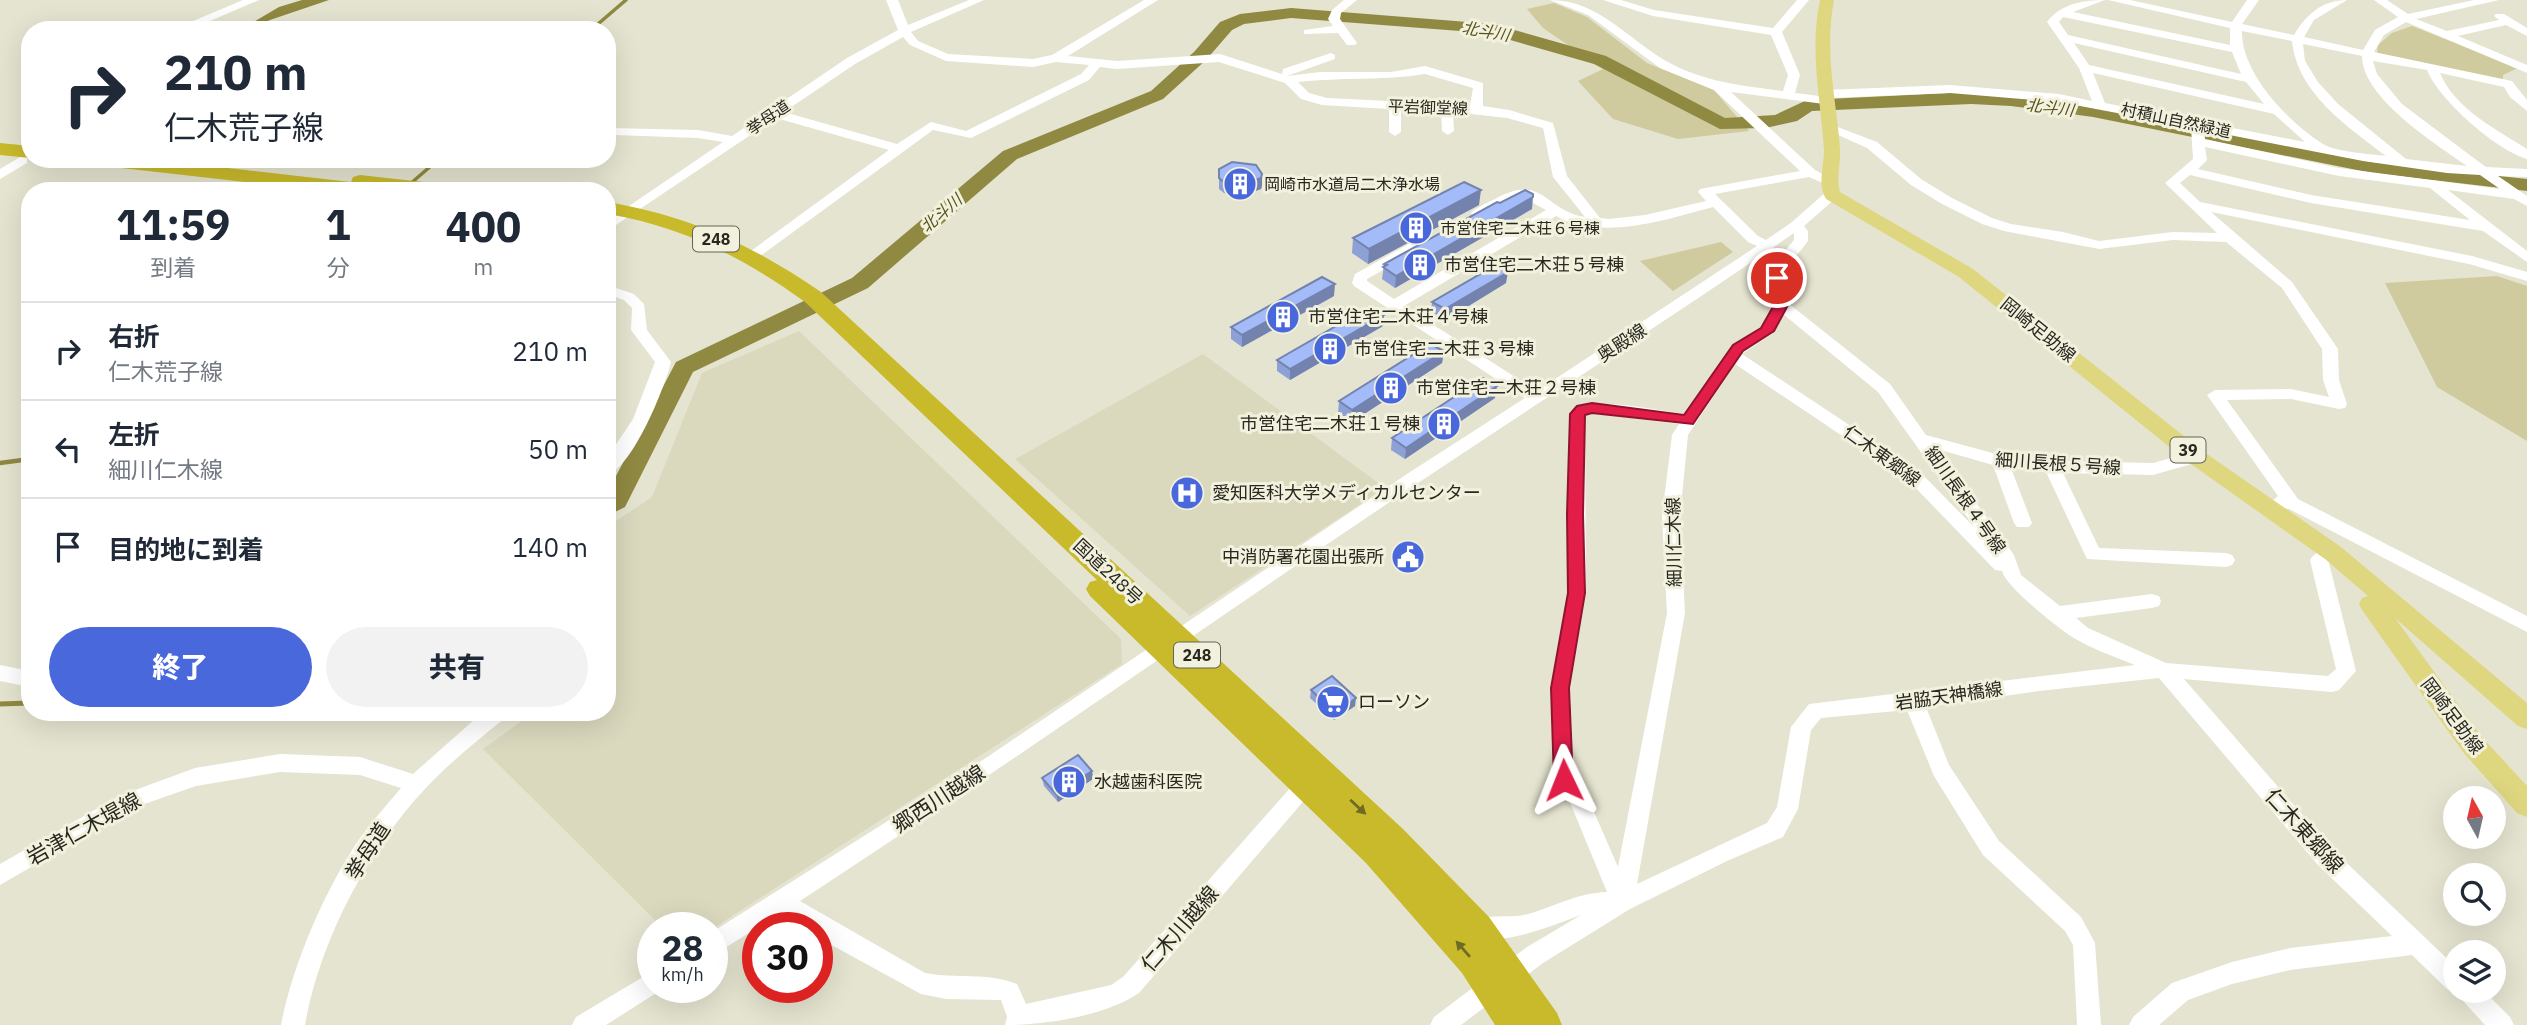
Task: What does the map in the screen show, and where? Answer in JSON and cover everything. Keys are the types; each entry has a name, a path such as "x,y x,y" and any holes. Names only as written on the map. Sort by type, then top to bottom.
{"highway":[{"path":"2,143 21,150"},
{"path":"175,168 298,182"},
{"path":"250,168 372,182"},
{"name":"国道248号","path":"616,216 732,244 751,256 812,306 1172,644 1392,839 1478,928 1544,1025"},
{"name":"国道248号","path":"616,217 712,248 812,306"},
{"name":"国道248号","path":"1172,644 1306,784 1378,853 1474,961 1515,1025"}],"main road":[{"path":"1824,183 1826,107 1821,35 1828,0"},
{"name":"岡崎足助線","path":"1824,183 1966,273 2196,457 2333,553 2527,718"},
{"name":"岡崎足助線","path":"2391,601 2371,604 2472,744 2527,805"}],"street":[{"path":"200,21 253,0"},
{"path":"892,0 904,31 914,43 946,57 1032,63 1056,58 1152,0"},
{"name":"挙母道","path":"616,215 851,61 904,31 978,0"},
{"path":"1308,32 1337,20 1351,0"},
{"path":"1556,0 1592,13 1664,65 1718,87 1788,95 1826,107 1916,182 1987,221 2009,228 2063,236 2099,245 2174,236 2230,238"},
{"path":"1609,0 1653,13 1776,32"},
{"path":"1776,32 1803,0"},
{"path":"2099,0 2060,13 2053,22 2085,68 2099,104"},
{"path":"2114,0 2508,84 2527,107"},
{"path":"2253,0 2236,26 2237,50 2248,79 2278,111 2324,151"},
{"path":"2341,0 2322,7 2305,21 2297,39 2297,57 2311,83 2337,111 2403,163"},
{"path":"2380,0 2408,19 2527,70"},
{"path":"2435,0 2449,9"},
{"path":"2488,1 2509,21 2526,27"},
{"path":"2522,196 2404,111 2382,90 2370,73 2367,54 2372,38 2386,27 2408,19 2488,1 2526,27"},
{"path":"2060,13 2237,50"},
{"path":"1337,20 1351,43"},
{"path":"2447,35 2509,21"},
{"path":"1776,32 1794,75 1788,95"},
{"path":"2061,37 2248,79"},
{"path":"1283,78 1331,57"},
{"name":"平岩御堂線","path":"1056,58 1096,64 1131,65 1220,58 1283,78 1305,96 1326,102 1476,109 1509,114 1549,126 1560,177 1596,222"},
{"path":"751,256 931,126 967,135 1085,77 1096,64"},
{"path":"2085,68 2278,111"},
{"path":"2432,68 2438,85 2451,99 2527,155"},
{"path":"1283,78 1391,76 1416,70 1436,72 1479,86 1476,109"},
{"path":"2508,84 2513,76 2527,70"},
{"path":"1718,87 1824,183"},
{"name":"村積山自然緑道","path":"1826,107 1850,95 1950,89 2008,92 2099,104 2198,133 2489,174 2527,173"},
{"path":"1395,106 1395,132"},
{"path":"1447,108 1448,131"},
{"path":"774,113 899,149"},
{"path":"616,131 698,134 734,140"},
{"path":"2522,196 2339,172 2198,133 2200,160 2172,183 2230,238 2287,285 2330,349 2331,380 2339,404 2291,394 2215,395 2292,503 2527,625"},
{"path":"0,175 21,157"},
{"path":"2187,170 2311,198 2487,227"},
{"path":"1765,245 1753,239 1705,192 1824,183"},
{"name":"奥殿線","path":"1172,644 1413,478 1538,399 1797,225 1824,183"},
{"path":"2435,186 2527,258"},
{"path":"1468,218 1517,191 1557,209 1573,220 1596,222 1664,215 1714,203"},
{"path":"2199,206 2472,261 2527,276"},
{"path":"1395,305 1557,209"},
{"path":"1781,305 1777,278 1780,265 1801,241 1801,231 1797,225"},
{"path":"1444,231 1360,277 1359,283 1538,399"},
{"path":"616,292 629,297 639,307 639,330 663,362 659,380 616,460"},
{"name":"細川仁木線","path":"1622,902 1640,819 1676,613 1671,516 1680,435 1738,348 1767,331 1781,305"},
{"name":"細川長根４号線","path":"1781,305 1877,381 2008,560 2013,578 2054,614 2081,633 2164,670"},
{"name":"仁木東郷線","path":"1733,355 1914,476 2013,578"},
{"path":"1478,928 1526,925 1585,903 1622,902 1577,795 1564,780 1560,688 1577,593 1577,414 1592,408 1688,420"},
{"name":"細川長根５号線","path":"1922,439 2000,461 2052,467 2153,469 2196,457"},
{"path":"2000,461 2023,523"},
{"path":"2052,467 2092,554 2227,560"},
{"path":"2265,505 2292,503"},
{"name":"岩脇天神橋線","path":"1441,1025 1535,954 1622,902 1719,854 1775,830 1787,809 1801,727 1816,710 1914,702 2039,683 2164,670 2332,684 2346,671 2319,560 2333,553"},
{"path":"2054,614 2152,601"},
{"name":"郷西川越線","path":"728,935 1172,644"},
{"name":"仁木東郷線","path":"2164,670 2326,858 2443,969"},
{"path":"0,673 21,677"},
{"path":"1914,702 1941,770 1992,848 2073,924 2084,943 2089,1025"},
{"name":"挙母道","path":"293,1025 299,992 330,919 362,854 416,784 487,721"},
{"name":"岩津仁木堤線","path":"0,875 126,802 195,777 237,768 293,764 360,766 416,784"},
{"name":"仁木川越線","path":"1018,1021 1116,995 1131,985 1306,784"},
{"path":"783,901 801,916 921,983 946,988 994,987 1009,992 1018,1021"},
{"path":"2141,1025 2180,991 2232,973 2290,959 2417,944"},
{"path":"584,1025 637,992"},
{"path":"2479,1003 2502,1025"}],"shaded area":[{"path":"302,0 329,0 268,21 255,21 279,7"},
{"path":"1554,3 1587,17 1647,63 1714,90 1749,131 1678,139 1613,119 1578,81 1603,69 1543,28 1527,9"},
{"path":"2412,26 2518,68 2503,75 2503,81 2377,54 2378,45 2392,33"},
{"path":"1721,242 1733,252 1673,291 1640,261"},
{"path":"2497,276 2527,286 2527,441 2437,387 2385,283"},
{"path":"799,331 1121,639 1122,664 728,919 728,912 647,912 483,749 522,721 616,721 616,521 652,497 702,373"},
{"path":"1203,354 1385,488 1190,616 1015,459"}],"building":[{"path":"1232,162 1256,165 1262,174 1261,178 1241,185 1224,182 1219,178 1219,169"},
{"path":"1464,182 1481,190 1369,249 1353,238"},
{"path":"1525,190 1533,194 1533,197 1396,276 1383,267 1387,265 1384,264 1497,202 1500,203"},
{"path":"1496,265 1508,272 1445,309 1432,302"},
{"path":"1322,277 1335,284 1242,335 1231,327"},
{"path":"1371,306 1384,315 1290,369 1277,360"},
{"path":"1430,344 1444,351 1352,410 1339,401"},
{"path":"1483,378 1497,386 1406,448 1392,438"},
{"name":"ローソン","path":"1332,676 1356,698 1335,713 1311,690"},
{"path":"1078,755 1092,771 1056,794 1042,778"}],"waterway":[{"path":"602,21 626,0"},
{"name":"北斗川","path":"616,501 684,367 860,283 1010,155 1157,95 1200,56 1226,26 1240,19 1291,13 1487,28 1600,60 1720,123 1766,123 1790,117 1807,106 2001,99 2093,111 2372,168 2527,185"},
{"path":"412,182 429,168"},
{"path":"0,463 21,460"},
{"path":"0,704 21,703"}],"place":[{"name":"岡崎市水道局二木浄水場","path":"1240,184"},
{"name":"市営住宅二木荘６号棟","path":"1416,228"},
{"name":"市営住宅二木荘５号棟","path":"1420,265"},
{"name":"市営住宅二木荘４号棟","path":"1283,317"},
{"name":"市営住宅二木荘３号棟","path":"1330,349"},
{"name":"市営住宅二木荘２号棟","path":"1391,388"},
{"name":"市営住宅二木荘１号棟","path":"1444,424"},
{"name":"愛知医科大学メディカルセンター","path":"1187,493"},
{"name":"中消防署花園出張所","path":"1408,557"},
{"name":"ローソン","path":"1333,702"},
{"name":"水越歯科医院","path":"1069,782"}],"route":[{"path":"1564,780 1560,688 1577,593 1577,414 1592,408 1688,420 1738,348 1767,331 1781,305 1777,278"}]}
